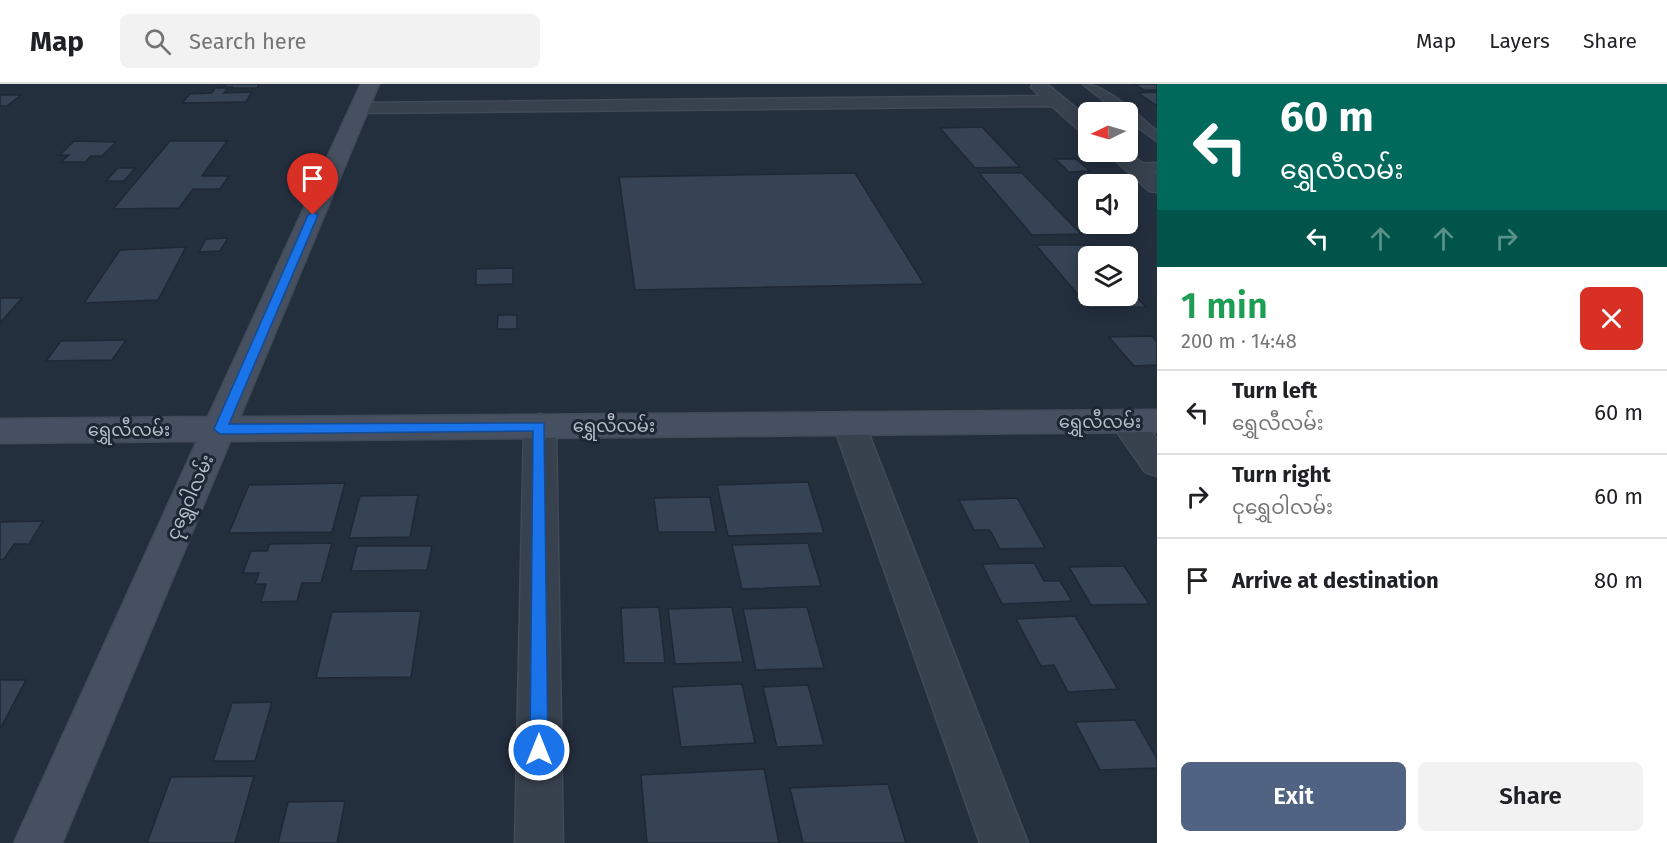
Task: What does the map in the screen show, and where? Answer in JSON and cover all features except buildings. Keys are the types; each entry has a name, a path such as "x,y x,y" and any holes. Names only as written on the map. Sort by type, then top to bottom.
{"street":[{"path":"1036,84 1078,120"},
{"path":"365,96 1055,101"},
{"name":"ငုရွှေဝါလမ်း","path":"38,843 365,96"},
{"path":"1128,162 1157,186"},
{"path":"1126,422 1157,463"},
{"name":"ရွှေလီလမ်း","path":"0,431 1157,422"},
{"path":"849,424 1004,843"},
{"path":"539,843 540,426"}],"lane":[{"path":"1088,84 1112,102"},
{"path":"1138,121 1157,136"},
{"path":"1135,168 1157,167"}],"route":[{"path":"313,215 220,429 540,426 539,750"}]}
